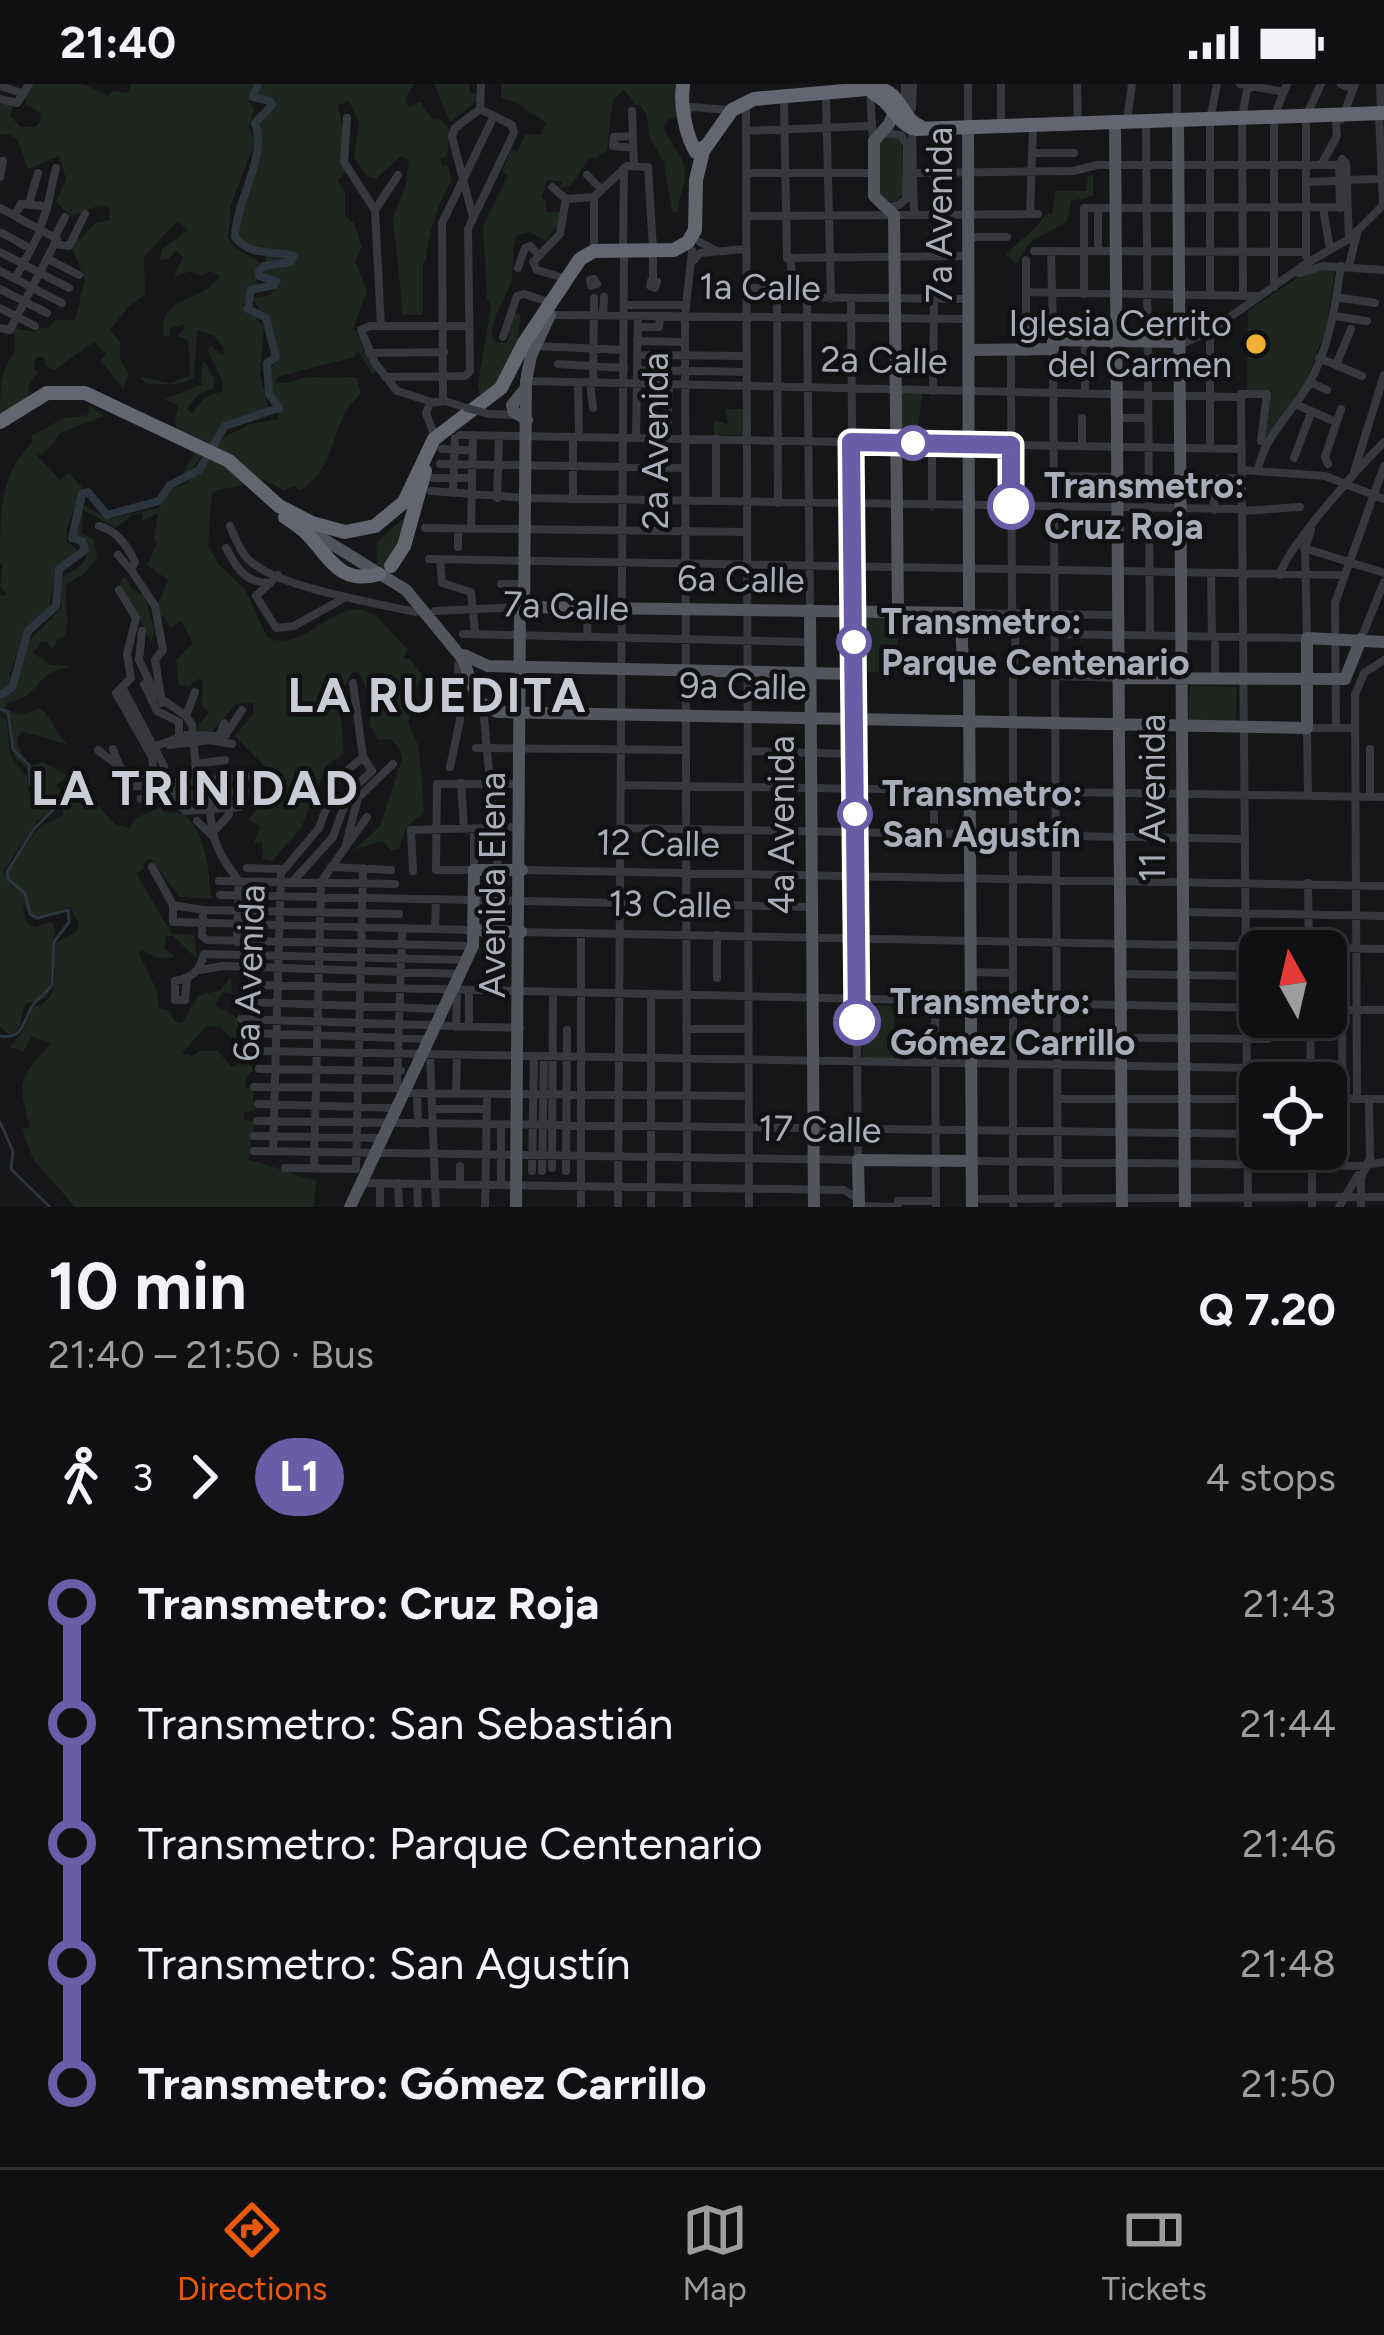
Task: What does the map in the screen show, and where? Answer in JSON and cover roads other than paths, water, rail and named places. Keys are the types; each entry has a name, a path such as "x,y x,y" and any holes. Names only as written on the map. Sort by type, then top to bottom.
{"highway":[{"path":"681,85 693,148 700,151 749,100 784,92 892,97"},
{"path":"784,92 892,97"},
{"path":"892,97 909,128 917,130 1382,114"},
{"path":"692,250 705,159 739,108"},
{"path":"692,250 696,180 709,142"},
{"path":"283,511 352,532 379,525 407,508 436,446 499,399 580,259 594,253 692,250"},
{"path":"0,426 57,397 82,398 108,408 221,463 283,511 338,570 358,578 385,570 401,554 407,536 407,508 427,449 501,388 524,343 594,253"},
{"path":"434,426 461,421"}],"main road":[{"path":"892,97 875,134 874,195 893,209 898,612"},
{"name":"11 Avenida","path":"1163,120 1178,165 1182,342 1185,1202"},
{"path":"1121,121 1115,165 1115,294 1122,1202"},
{"name":"7a Avenida","path":"968,126 968,569 962,658 969,676 972,1202"},
{"name":"Avenida Elena","path":"518,1207 518,1185 533,1125 534,1058 519,1028 516,900 526,531 523,402 529,363 551,309"},
{"path":"1018,350 1026,332 1053,340 1182,342"},
{"path":"970,350 1018,350 1053,340"},
{"path":"283,511 399,584 429,610 463,659 483,706"},
{"path":"283,511 403,581 469,659 481,665 854,674 854,718"},
{"name":"6a Calle","path":"522,607 966,613"},
{"name":"4a Avenida","path":"810,610 814,1207"},
{"path":"1307,728 1307,638 1384,642"},
{"path":"1119,678 1346,679 1361,639"},
{"name":"9a Calle","path":"483,706 496,712 1307,728"},
{"path":"350,1207 360,1175 406,1091 405,1071 426,1055 431,1033 476,937 474,870"},
{"name":"12 Calle","path":"474,870 520,870"},
{"name":"13 Calle","path":"476,937 520,932"},
{"path":"858,1160 859,1204"},
{"name":"17 Calle","path":"858,1160 972,1161"}],"street":[{"path":"0,99 17,103 29,84"},
{"path":"480,109 481,84"},
{"name":"7a Avenida","path":"968,84 968,126"},
{"path":"1001,84 1001,125"},
{"path":"1078,84 1078,123"},
{"path":"1121,121 1132,84"},
{"path":"1150,635 1145,165 1177,84"},
{"path":"1210,294 1210,118 1217,84"},
{"path":"1243,308 1246,84 1285,88 1274,117 1277,285"},
{"path":"1306,263 1306,116 1321,84"},
{"path":"1322,165 1354,87 1341,84"},
{"path":"1182,342 1210,331 1306,263 1349,239 1383,204 1380,84"},
{"path":"681,85 687,115 691,107 739,108 746,131 749,1207"},
{"path":"681,85 696,180"},
{"path":"0,86 22,93"},
{"path":"784,92 792,295"},
{"path":"826,97 831,298"},
{"path":"875,134 892,97"},
{"path":"385,376 467,375 468,229 514,134 512,124 480,109"},
{"path":"472,217 452,137 455,128 480,109"},
{"path":"618,1207 624,252 632,111"},
{"path":"312,521 351,530 387,515 400,499 434,426 431,409 441,400 444,376 442,223 494,116"},
{"path":"347,118 344,162 375,210 376,326"},
{"path":"893,209 914,215 1034,214 1034,124"},
{"path":"746,131 827,128 899,134 910,148 914,215"},
{"path":"746,217 873,216 893,209 906,196 910,148 917,130"},
{"path":"632,136 616,136 613,141 614,148 633,148"},
{"path":"1032,153 1074,153"},
{"path":"0,177 3,161"},
{"path":"913,173 1032,172 1115,165 1339,165 1349,239"},
{"path":"566,199 598,193 629,167 650,169 653,280"},
{"path":"16,279 40,229 56,169"},
{"path":"31,249 1,235 25,204 38,173"},
{"path":"746,173 874,173"},
{"path":"375,210 398,175"},
{"path":"587,175 598,193 594,278"},
{"path":"1306,182 1382,179"},
{"path":"552,187 566,199"},
{"path":"873,216 874,195"},
{"path":"454,197 467,200"},
{"path":"566,199 561,232 532,262 539,271 567,278"},
{"path":"25,204 46,206"},
{"path":"0,208 69,246 86,214"},
{"path":"1084,294 1084,208 1343,208"},
{"path":"1098,208 1098,251"},
{"path":"1323,208 1330,249"},
{"path":"3,330 17,316 41,274 65,217"},
{"path":"1258,470 1270,439 1310,382 1358,231"},
{"path":"969,237 1006,237"},
{"path":"518,268 525,248 530,246 538,254"},
{"path":"692,250 746,249"},
{"path":"692,250 698,254 716,250"},
{"name":"2a Avenida","path":"687,1207 685,305 692,250"},
{"path":"1034,251 1306,252"},
{"path":"1051,251 1059,1202"},
{"path":"0,252 69,288"},
{"path":"789,258 969,256"},
{"path":"48,259 79,275"},
{"path":"1026,260 1026,332"},
{"path":"1277,285 1315,267 1384,270"},
{"path":"0,271 62,303"},
{"name":"1a Calle","path":"746,287 807,298 969,299"},
{"path":"0,289 47,313"},
{"path":"1026,292 1261,296"},
{"path":"777,294 778,503"},
{"name":"1a Calle","path":"503,337 520,295 551,309 599,316 685,305"},
{"path":"592,408 599,297"},
{"path":"1336,297 1375,303"},
{"name":"4a Avenida","path":"807,298 810,610"},
{"path":"851,299 854,674"},
{"path":"932,391 934,300"},
{"path":"0,308 35,326"},
{"name":"1a Calle","path":"624,310 660,322 685,316 969,320"},
{"path":"636,438 638,316"},
{"path":"1334,316 1367,321"},
{"path":"638,327 660,322"},
{"path":"469,326 376,326 359,333 400,393 441,400 473,435 471,530"},
{"path":"1336,365 1351,329"},
{"path":"1210,331 1210,448"},
{"path":"637,341 685,342"},
{"path":"1084,394 1085,341"},
{"path":"1182,342 1210,344"},
{"path":"535,346 624,350"},
{"path":"1013,1202 1011,393 1018,350"},
{"path":"369,353 444,352"},
{"path":"637,355 747,356"},
{"path":"1319,358 1362,376"},
{"path":"529,363 624,368"},
{"path":"637,370 747,372"},
{"path":"1353,473 1383,381"},
{"path":"1310,382 1327,390"},
{"path":"573,499 578,383"},
{"name":"2a Calle","path":"523,402 578,383 1267,394 1261,441"},
{"path":"652,385 652,408"},
{"path":"667,438 669,385"},
{"path":"1241,395 1246,930"},
{"path":"434,426 426,410 441,400"},
{"path":"453,492 454,449 461,421 479,402"},
{"path":"461,421 523,402"},
{"path":"1295,404 1336,422"},
{"path":"1328,464 1325,457 1340,409"},
{"path":"1294,458 1311,413"},
{"path":"1082,418 1082,446"},
{"path":"1116,418 1148,418"},
{"path":"1280,575 1284,560 1301,548 1345,482 1384,442 1364,434"},
{"path":"473,435 1242,449"},
{"path":"497,498 499,436"},
{"path":"716,439 716,501"},
{"path":"932,443 932,506"},
{"path":"442,449 473,450"},
{"path":"440,464 686,468"},
{"path":"1357,796 1354,728 1335,638 1335,603 1384,466"},
{"path":"1214,510 1214,478 1258,470 1325,476 1384,499"},
{"path":"1054,476 1117,477"},
{"path":"433,478 472,478"},
{"path":"431,491 497,498 1054,509 1300,507"},
{"path":"99,526 111,530 126,546 135,562 131,570"},
{"name":"6a Calle","path":"230,526 243,556 275,579 415,612 522,607"},
{"path":"425,528 748,532"},
{"path":"458,530 458,547"},
{"path":"226,548 245,577 275,579"},
{"path":"1301,548 1384,578 1361,639"},
{"path":"1055,634 1307,638 1301,548"},
{"path":"118,555 155,606 160,622 163,651 155,661 162,703"},
{"path":"429,559 1344,575"},
{"path":"440,560 440,578 450,587 467,589 475,608 475,633"},
{"path":"1211,574 1215,676"},
{"path":"275,579 256,596 276,628 294,626 344,598"},
{"path":"501,584 525,584"},
{"path":"119,590 136,615 123,687 152,757 155,784"},
{"path":"587,607 587,638"},
{"name":"6a Calle","path":"966,613 1118,615"},
{"path":"142,631 139,660 162,703 186,716"},
{"name":"7a Calle","path":"464,634 810,642"},
{"path":"450,767 460,721 458,665 463,659"},
{"path":"1346,679 1384,661"},
{"path":"1361,1202 1366,1164 1359,1010 1358,692 1364,678 1384,661"},
{"path":"1056,676 1119,678"},
{"path":"1336,728 1346,679"},
{"path":"293,881 333,836 353,795 372,770 363,757 353,683"},
{"path":"145,684 157,711 179,722 179,736"},
{"path":"123,687 164,766"},
{"path":"195,692 186,716 196,780"},
{"path":"483,706 482,748 498,870"},
{"path":"170,745 226,736 242,710"},
{"path":"854,718 858,1160"},
{"path":"220,735 224,723"},
{"path":"1307,728 1308,796"},
{"name":"9a Calle","path":"1307,728 1354,728"},
{"path":"156,746 179,736 232,744"},
{"path":"482,748 686,750"},
{"path":"113,749 120,772"},
{"path":"1370,749 1370,797"},
{"path":"98,750 130,787 268,776"},
{"path":"748,751 855,754"},
{"path":"353,795 335,782 363,757"},
{"path":"195,764 225,760"},
{"path":"346,844 353,795 393,764"},
{"path":"227,777 233,810"},
{"path":"208,779 213,835 226,867 239,881 236,954"},
{"path":"176,782 179,802 189,812 233,810"},
{"name":"6a Avenida","path":"273,1151 282,869 320,828 335,782"},
{"path":"460,783 474,870"},
{"path":"436,828 436,784 521,784"},
{"path":"623,785 1384,797"},
{"path":"934,790 934,834"},
{"path":"141,799 179,802 245,791"},
{"path":"213,835 233,810"},
{"path":"314,1168 321,882 367,817"},
{"path":"197,821 213,835"},
{"path":"413,871 411,830 520,827"},
{"path":"320,828 333,836"},
{"name":"12 Calle","path":"436,828 436,870 474,870"},
{"path":"623,828 1246,839"},
{"path":"152,867 173,904 202,910 399,914"},
{"path":"210,868 226,867"},
{"path":"329,867 392,870"},
{"path":"247,868 282,869"},
{"path":"360,1175 356,1137 362,868"},
{"name":"12 Calle","path":"520,870 1384,886"},
{"path":"219,880 395,884"},
{"path":"1307,884 1308,930"},
{"path":"220,895 622,903"},
{"path":"435,929 436,899"},
{"name":"13 Calle","path":"173,904 172,921 435,929 476,937"},
{"path":"685,904 811,907"},
{"path":"202,910 202,936 207,940 402,944 476,937"},
{"path":"1183,912 1384,916"},
{"path":"259,1069 405,1071 399,1054 403,929"},
{"name":"13 Calle","path":"520,932 1239,946"},
{"path":"581,933 581,1207"},
{"path":"717,935 717,978"},
{"name":"13 Calle","path":"1347,949 1384,949"},
{"path":"184,1000 174,999 175,982 187,980 198,970 205,954 466,960"},
{"path":"198,970 224,966 459,974"},
{"path":"970,972 1013,973"},
{"path":"1121,974 1239,976"},
{"path":"258,985 1239,1008"},
{"path":"454,992 457,1027"},
{"path":"469,1027 470,992"},
{"path":"501,1185 528,1155 534,1058 553,994"},
{"path":"651,997 651,1207"},
{"path":"248,1002 442,1009"},
{"path":"285,1168 360,1175 380,1184 850,1191 859,1204 936,1204 935,1003"},
{"path":"1347,1010 1384,1010"},
{"path":"241,1018 431,1023 431,1033"},
{"path":"244,1033 399,1037 457,1027 519,1028"},
{"path":"686,1029 749,1029"},
{"path":"566,1171 567,1030"},
{"path":"1059,1037 1268,1039"},
{"path":"1247,1040 1247,1062"},
{"path":"249,1051 1239,1068"},
{"path":"426,1055 436,1207"},
{"path":"456,1093 457,1056"},
{"path":"254,1087 566,1097 749,1096"},
{"path":"406,1091 418,1124"},
{"path":"485,1207 487,1094"},
{"path":"1058,1099 1239,1099"},
{"path":"1347,1099 1384,1099"},
{"path":"258,1104 395,1108"},
{"path":"433,1108 487,1109"},
{"path":"256,1121 1239,1134"},
{"path":"501,1125 537,1171"},
{"path":"254,1136 381,1138"},
{"name":"17 Calle","path":"254,1151 858,1160"},
{"path":"528,1155 552,1168"},
{"name":"17 Calle","path":"972,1161 1239,1164"},
{"name":"17 Calle","path":"1347,1165 1384,1162"},
{"path":"1339,1207 1366,1164"},
{"path":"460,1166 460,1184"},
{"path":"1248,1170 1248,1202"},
{"path":"1312,1170 1312,1202"},
{"path":"380,1184 380,1207"},
{"path":"398,1184 399,1207"},
{"path":"417,1184 418,1207"},
{"path":"972,1202 1312,1202 1347,1196 1361,1202 1384,1197"},
{"path":"1059,1202 1122,1202"}],"waterway":[{"path":"0,695 12,688 28,631 56,606 59,569 85,550 82,541 72,538 82,494 88,492 107,515 159,501 170,485 199,470 225,426 279,408 269,394 267,363 276,357 266,318 248,309 251,290 276,281 259,276 259,271 291,262 294,256 255,250 235,237 258,150 255,123 272,105 253,97 258,84"},
{"path":"0,709 8,712 13,749 29,765 30,784 60,803 34,829 7,872 8,879 25,893 30,914 37,918 68,910 69,922 54,942 52,985 36,1001 20,1031 0,1036"},
{"path":"0,1122 13,1151 11,1169 50,1207"}],"place":[{"name":"Iglesia Cerrito del Carmen","path":"1256,344"},
{"name":"Transmetro: Cruz Roja","path":"1011,506"},
{"name":"Transmetro: Parque Centenario","path":"854,642"},
{"name":"Transmetro: San Agustín","path":"855,814"},
{"name":"Transmetro: Gómez Carrillo","path":"857,1022"}],"district":[{"name":"LA RUEDITA","path":"438,695"},
{"name":"LA TRINIDAD","path":"196,788"}]}
